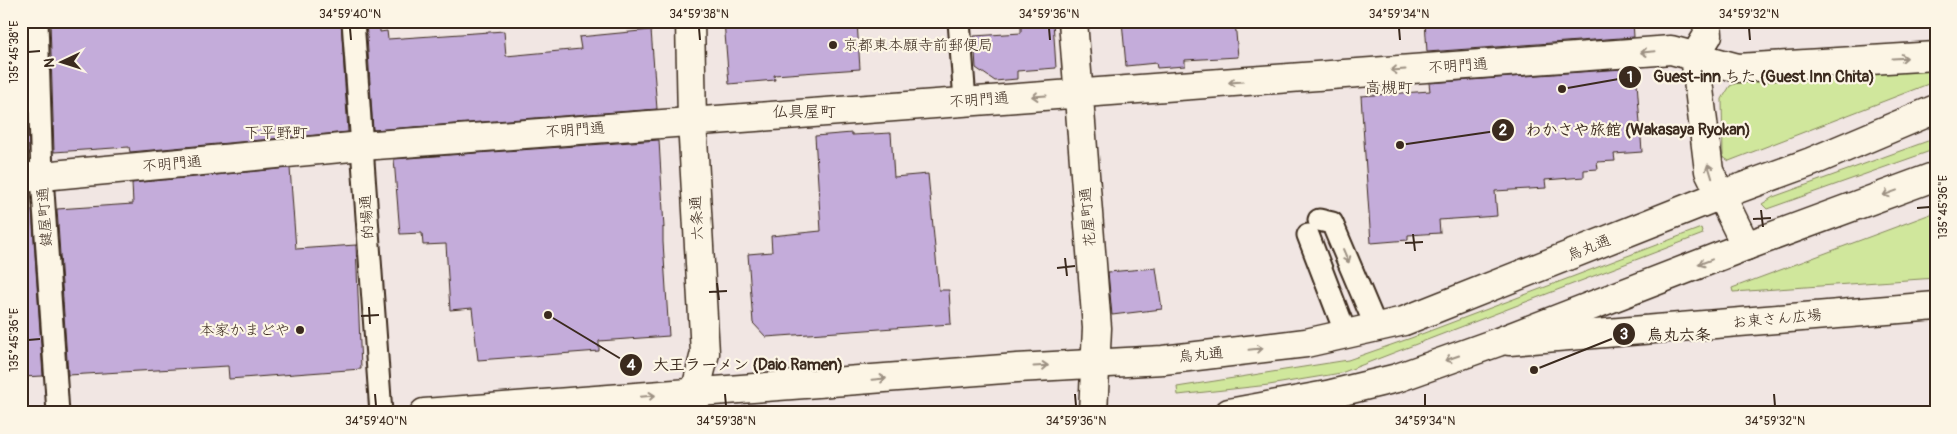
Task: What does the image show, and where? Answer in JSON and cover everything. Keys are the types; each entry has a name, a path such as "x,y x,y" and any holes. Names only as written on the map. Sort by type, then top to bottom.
{"main road":[{"name":"六条通","path":"690,21 692,121 704,354 692,403"},
{"name":"花屋町通","path":"1073,21 1077,93 1097,328 1093,413"},
{"path":"1707,21 1708,35 1696,56 1708,171 1746,246"},
{"name":"不明門通","path":"32,177 362,146 1671,50 1738,68 1936,56"},
{"name":"烏丸通","path":"424,413 692,403 1095,364 1163,360 1297,345 1404,321 1721,195 1811,162 1936,109"},
{"path":"1229,413 1327,395 1397,378 1498,342 1746,246 1936,176"},
{"name":"お東さん広場","path":"1498,342 1936,306"}],"lane":[{"name":"鍵屋町通","path":"37,21 32,177 58,413"},
{"name":"的場通","path":"353,21 381,413"},
{"path":"959,21 965,101"},
{"path":"1346,334 1313,227 1332,223 1376,327"}],"green space":[{"path":"1936,69 1936,81 1729,161 1723,157 1722,99 1730,86 1741,81"},
{"path":"1936,138 1936,149 1767,209 1762,204 1773,197"},
{"path":"1936,212 1936,278 1733,292 1732,288"},
{"path":"1701,228 1703,234 1341,373 1269,385 1178,395 1177,387 1348,360"}],"building":[{"path":"21,21 25,21 29,154 21,155"},
{"path":"50,21 341,21 348,132 130,152 129,147 54,152"},
{"path":"366,21 380,21 380,32 387,31 388,39 504,31 506,56 581,49 579,37 651,30 657,109 373,130"},
{"path":"724,21 857,21 860,69 774,75 775,80 729,84"},
{"path":"1021,21 1053,21 1056,68 1017,71 1017,79 995,81 976,68 974,36 1021,33"},
{"path":"1122,21 1235,21 1238,57 1185,60 1185,66 1157,68 1156,63 1126,66"},
{"path":"1425,21 1633,21 1634,37 1427,52"},
{"path":"1636,68 1642,152 1614,154 1615,161 1597,162 1598,169 1584,170 1584,177 1545,180 1546,188 1495,191 1497,216 1439,220 1440,233 1408,235 1408,240 1371,243 1361,96 1430,91 1429,83"},
{"path":"852,133 852,135 891,133 894,177 928,174 939,290 949,290 951,324 766,337 753,323 748,254 772,252 771,236 821,231 815,136"},
{"path":"659,140 669,336 599,341 599,351 478,360 472,308 450,310 446,244 423,245 422,233 400,234 394,159"},
{"path":"290,168 296,249 356,245 361,369 229,379 228,366 68,375 57,209 133,204 132,183"},
{"path":"32,210 43,376 21,377 21,211"},
{"path":"1156,268 1162,309 1112,315 1108,272"}],"place":[{"name":"京都東本願寺前郵便局","path":"833,45"},
{"name":"Guest-inn ちた (Guest Inn Chita)","path":"1562,89"},
{"name":"わかさや旅館 (Wakasaya Ryokan)","path":"1400,145"},
{"name":"大王ラーメン (Daio Ramen)","path":"548,315"},
{"name":"本家かまどや","path":"300,330"},
{"name":"烏丸六条","path":"1534,370"}],"district":[{"name":"高槻町","path":"1389,88"},
{"name":"仏具屋町","path":"804,112"},
{"name":"下平野町","path":"276,133"}]}
